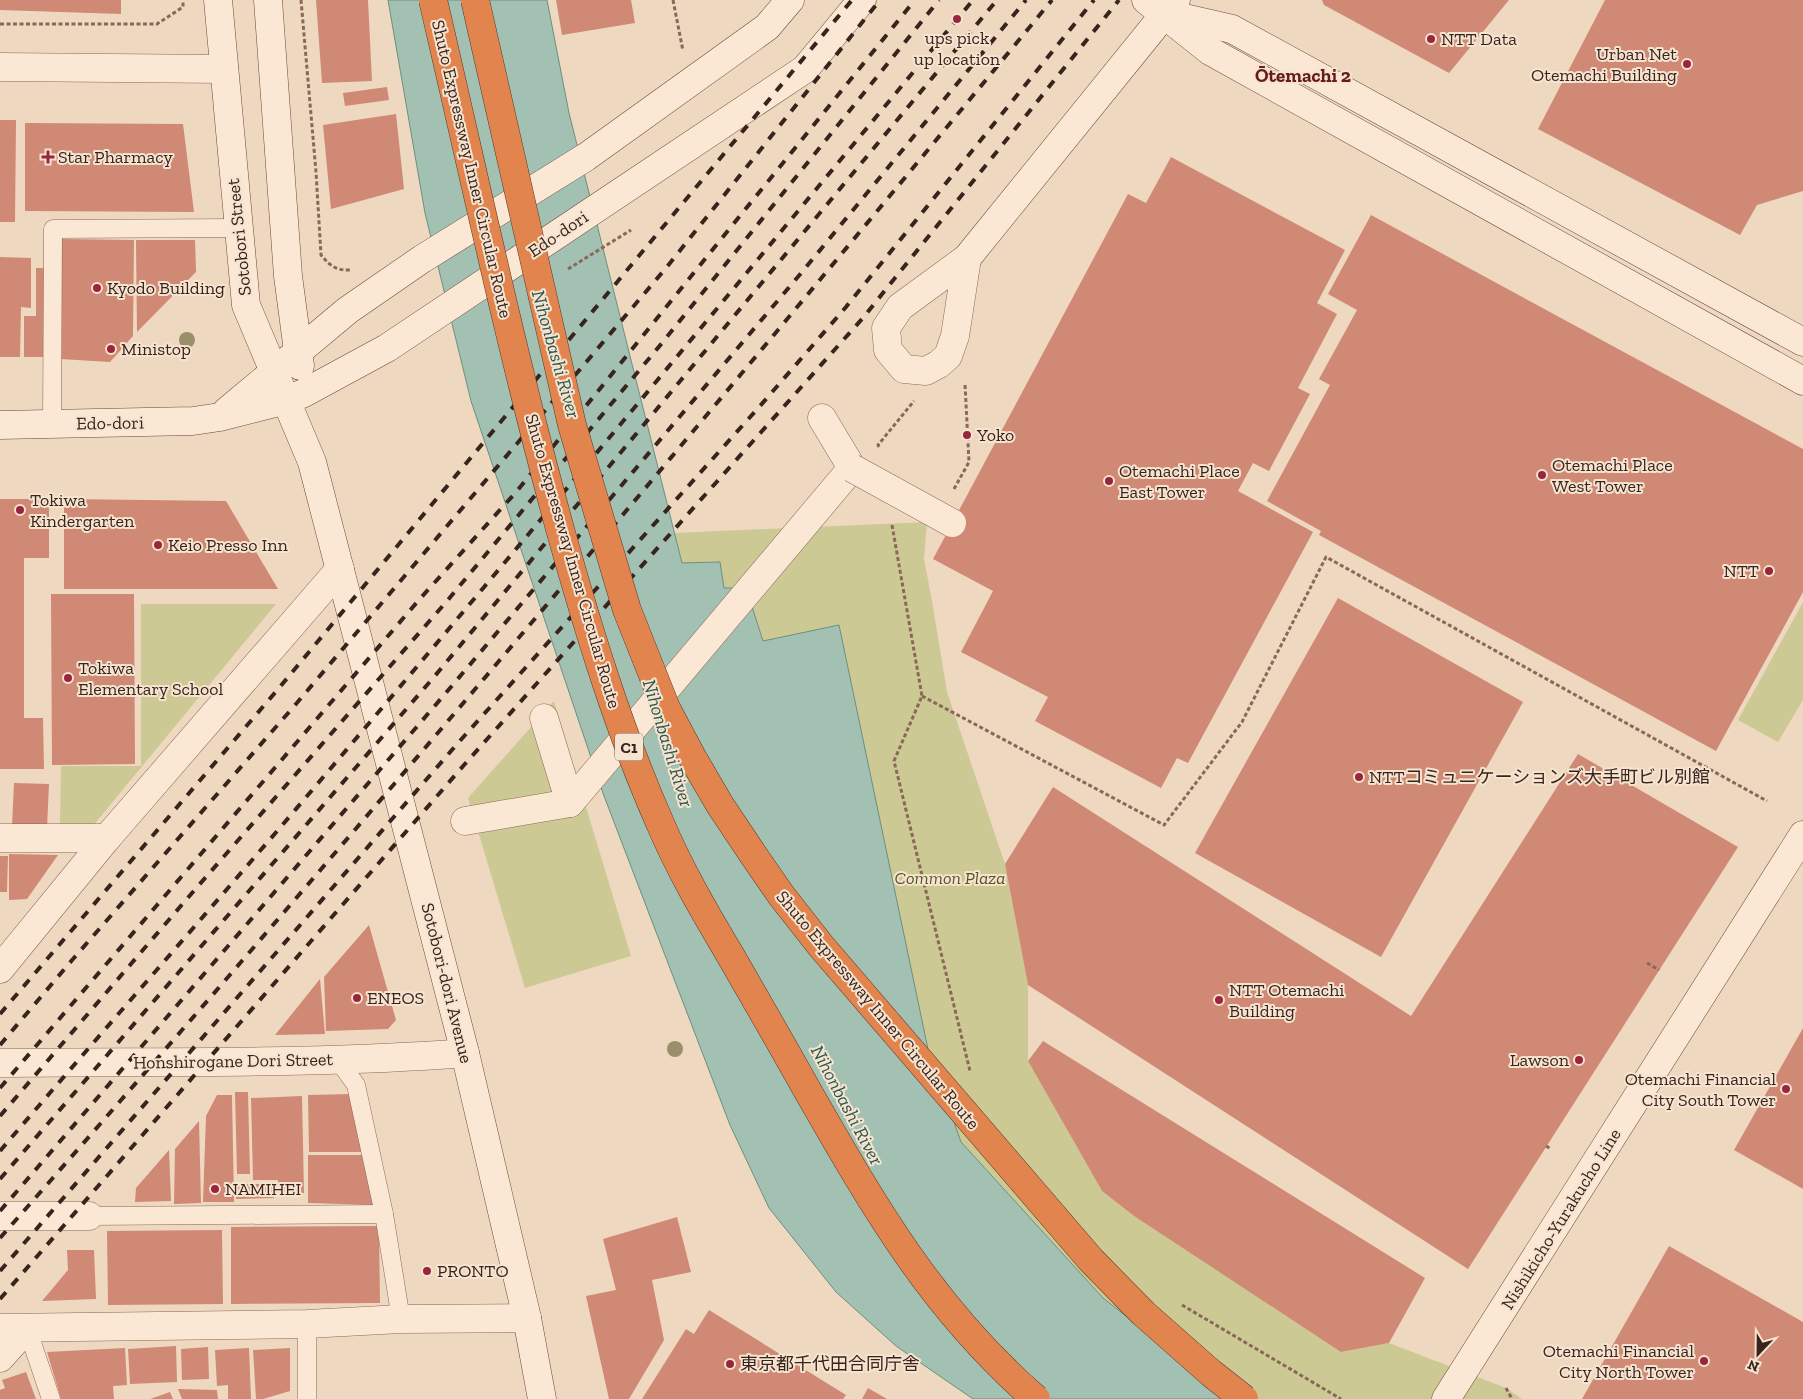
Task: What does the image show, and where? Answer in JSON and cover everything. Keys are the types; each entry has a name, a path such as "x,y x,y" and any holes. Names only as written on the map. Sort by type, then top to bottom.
{"highway":[{"name":"Shuto Expressway Inner Circular Route","path":"433,0 537,444 576,585 608,689 634,761 661,826 704,910 864,1188 899,1243 936,1295 971,1336 1011,1378 1036,1399"},
{"name":"Shuto Expressway Inner Circular Route","path":"475,0 572,425 627,610 666,708 692,757 720,805 781,895 821,946 1042,1204 1091,1260 1143,1314 1244,1399"}],"street":[{"name":"Sotobori Street","path":"218,0 246,305 274,371 296,396"},
{"name":"Sotobori Street","path":"268,0 288,276 298,351 296,396 340,569"},
{"path":"220,417 348,310 422,258 586,157 768,27 790,0"},
{"name":"Edo-dori","path":"0,425 194,421 220,417 296,396 388,348 805,69 862,0"},
{"path":"967,258 1162,4"},
{"path":"1162,4 1232,29 1803,342"},
{"path":"1162,4 1210,51 1803,381"},
{"path":"0,67 224,69"},
{"path":"822,418 852,468 945,519"},
{"path":"465,821 570,803 852,468"},
{"path":"0,969 107,838 340,569"},
{"name":"Sotobori-dori Avenue","path":"340,569 465,1052 527,1318 542,1399"},
{"path":"544,718 570,803"},
{"path":"0,838 107,838"},
{"name":"Nishikicho-Yurakucho Line","path":"1446,1399 1801,841"},
{"name":"Honshirogane Dori Street","path":"0,1063 338,1060 465,1052"},
{"path":"0,1216 89,1216"},
{"path":"0,1328 306,1324 401,1319 527,1318"},
{"path":"0,1358 27,1328"}],"lane":[{"path":"52,425 53,229 238,228"},
{"path":"338,1060 356,1085 384,1214 401,1319"},
{"path":"89,1216 384,1214"},
{"path":"304,1398 306,1324"},
{"path":"27,1328 51,1399"}],"path":[{"path":"0,24 157,24 184,7 183,0"},
{"path":"301,0 316,172 321,255 328,264 340,271 354,269"},
{"path":"673,0 684,57"},
{"path":"945,519 969,462 965,384"},
{"path":"880,455 878,445 915,400"},
{"path":"892,522 922,696 894,761 972,1079"},
{"path":"922,696 1164,825 1242,722 1326,557 1767,801"},
{"path":"1647,963 1659,970"},
{"path":"1546,1146 1551,1149"},
{"path":"1182,1304 1341,1399"},
{"path":"1506,1388 1512,1399"}],"green space":[{"name":"Common Plaza","path":"927,522 924,559 947,692 1005,864 1028,985 1028,1061 1102,1191 1134,1216 1342,1352 1389,1343 1506,1388 1522,1399 1237,1399 1195,1370 1103,1298 937,1114 839,625 763,641 746,589 724,588 719,562 682,563 674,533"},
{"path":"1803,602 1803,700 1778,742 1738,720"},
{"path":"141,604 276,604 92,827 60,825 61,766 141,766"},
{"path":"554,701 631,956 525,988 468,798"}],"water":[{"name":"Nihonbashi River","path":"388,0 547,0 569,113 682,563 720,562 724,588 746,588 763,641 839,625 928,1049 961,1142 1103,1298 1195,1370 1242,1399 973,1399 896,1346 836,1292 769,1208 730,1125 604,796 471,401 425,213"}],"building":[{"path":"0,0 121,0 121,14 0,10"},
{"path":"316,0 368,0 372,81 322,83"},
{"path":"556,0 631,0 635,23 562,35"},
{"name":"NTT Data","path":"1322,0 1509,0 1449,73 1324,5"},
{"name":"Urban Net Otemachi Building","path":"1605,0 1803,0 1803,191 1757,205 1740,235 1538,129"},
{"path":"387,87 389,100 345,106 343,93"},
{"path":"396,114 404,189 331,209 323,125"},
{"path":"0,120 16,120 15,222 0,222"},
{"path":"25,123 183,124 194,212 25,211"},
{"name":"Otemachi Place East Tower","path":"1171,157 1345,250 1317,303 1337,314 1298,388 1310,394 1269,471 1253,463 1238,491 1313,532 1188,763 1177,758 1161,788 1035,721 1048,697 961,652 993,591 933,559 1128,194 1146,203"},
{"name":"Otemachi Place West Tower","path":"1371,215 1803,449 1803,592 1716,751 1319,535 1321,531 1267,501 1330,385 1319,379 1357,310 1328,294"},
{"name":"Kyodo Building","path":"62,239 134,240 133,336 110,362 60,359"},
{"path":"136,240 195,240 196,272 137,332"},
{"path":"0,257 31,258 31,308 21,307 20,357 0,357"},
{"path":"36,268 45,268 44,357 24,357 24,316 36,316"},
{"path":"0,499 49,499 49,558 24,558 24,718 43,718 44,769 0,769"},
{"name":"Keio Presso Inn","path":"64,499 226,501 278,589 64,589"},
{"path":"51,594 134,594 135,764 52,765"},
{"name":"NTTコミュニケーションズ大手町ビル別館","path":"1338,598 1523,702 1381,957 1195,853"},
{"name":"NTT Otemachi Building","path":"1578,754 1738,847 1468,1269 1028,985 1005,864 1053,787 1411,1016"},
{"path":"14,783 49,784 47,828 12,826"},
{"path":"9,854 58,855 27,899 9,900"},
{"path":"0,856 8,856 7,892 0,892"},
{"name":"ENEOS","path":"369,925 396,1020 388,1029 326,1031 324,977"},
{"path":"320,979 325,1034 275,1035"},
{"name":"Otemachi Financial City South Tower","path":"1803,1028 1803,1189 1734,1150"},
{"path":"1043,1041 1425,1278 1389,1343 1341,1352 1134,1216 1102,1191 1028,1061"},
{"path":"235,1092 248,1092 250,1174 237,1174"},
{"path":"353,1094 364,1152 309,1152 308,1095"},
{"path":"217,1095 232,1095 234,1202 203,1202 206,1116"},
{"path":"302,1096 304,1193 278,1193 278,1180 253,1180 251,1098"},
{"path":"199,1121 201,1203 174,1204 175,1149"},
{"path":"169,1150 171,1201 135,1202 136,1188"},
{"path":"308,1155 363,1155 376,1205 308,1203"},
{"path":"236,1184 274,1184 274,1198 236,1199"},
{"path":"677,1217 691,1272 652,1280 664,1340 629,1399 609,1399 586,1296 616,1290 603,1239"},
{"path":"379,1226 380,1303 231,1304 231,1227"},
{"path":"222,1230 223,1304 108,1305 107,1231"},
{"name":"Otemachi Financial City North Tower","path":"1669,1246 1803,1322 1803,1399 1582,1399"},
{"path":"67,1250 94,1250 96,1299 42,1301 68,1270"},
{"name":"東京都千代田合同庁舎","path":"709,1310 846,1395 843,1399 642,1399 686,1329 694,1334"},
{"path":"176,1346 177,1382 130,1384 128,1349"},
{"path":"208,1347 209,1379 182,1380 181,1349"},
{"path":"125,1348 127,1385 113,1386 114,1399 61,1399 47,1352"},
{"path":"249,1348 251,1399 228,1399 228,1385 217,1386 215,1350"},
{"path":"290,1348 290,1391 263,1399 256,1399 253,1350"},
{"path":"26,1372 36,1399 0,1399 0,1390 5,1388 2,1380"},
{"path":"868,1388 887,1399 862,1399"},
{"path":"178,1389 217,1390 218,1399 182,1399"},
{"path":"170,1392 173,1399 150,1399"}],"railway":[{"path":"0,1014 279,688 852,0"},
{"path":"0,1045 296,704 666,268 880,0"},
{"path":"0,1088 418,601 517,491 915,0"},
{"path":"0,1116 447,601 662,343 939,0"},
{"path":"0,1151 387,702 973,0"},
{"path":"0,1179 434,677 997,0"},
{"path":"0,1211 445,694 802,272 1026,0"},
{"path":"0,1238 267,932 531,624 1052,0"},
{"path":"0,1271 458,743 760,406 846,307 1094,0"},
{"path":"0,1299 464,765 862,319 1119,0"}],"place":[{"name":"ups pick up location","path":"957,19"},
{"name":"NTT Data","path":"1431,39"},
{"name":"Urban Net Otemachi Building","path":"1687,64"},
{"name":"Star Pharmacy","path":"48,157"},
{"name":"Kyodo Building","path":"97,288"},
{"name":"Ministop","path":"111,349"},
{"name":"Yoko","path":"967,435"},
{"name":"Otemachi Place West Tower","path":"1542,475"},
{"name":"Otemachi Place East Tower","path":"1109,481"},
{"name":"Tokiwa Kindergarten","path":"20,510"},
{"name":"Keio Presso Inn","path":"158,545"},
{"name":"NTT","path":"1769,571"},
{"name":"Tokiwa Elementary School","path":"68,678"},
{"name":"NTTコミュニケーションズ大手町ビル別館","path":"1359,777"},
{"name":"ENEOS","path":"357,998"},
{"name":"NTT Otemachi Building","path":"1219,1000"},
{"name":"Lawson","path":"1579,1060"},
{"name":"Otemachi Financial City South Tower","path":"1786,1089"},
{"name":"NAMIHEI","path":"215,1189"},
{"name":"PRONTO","path":"427,1271"},
{"name":"Otemachi Financial City North Tower","path":"1704,1361"},
{"name":"東京都千代田合同庁舎","path":"730,1364"}],"district":[{"name":"Ōtemachi 2","path":"1303,75"}]}
